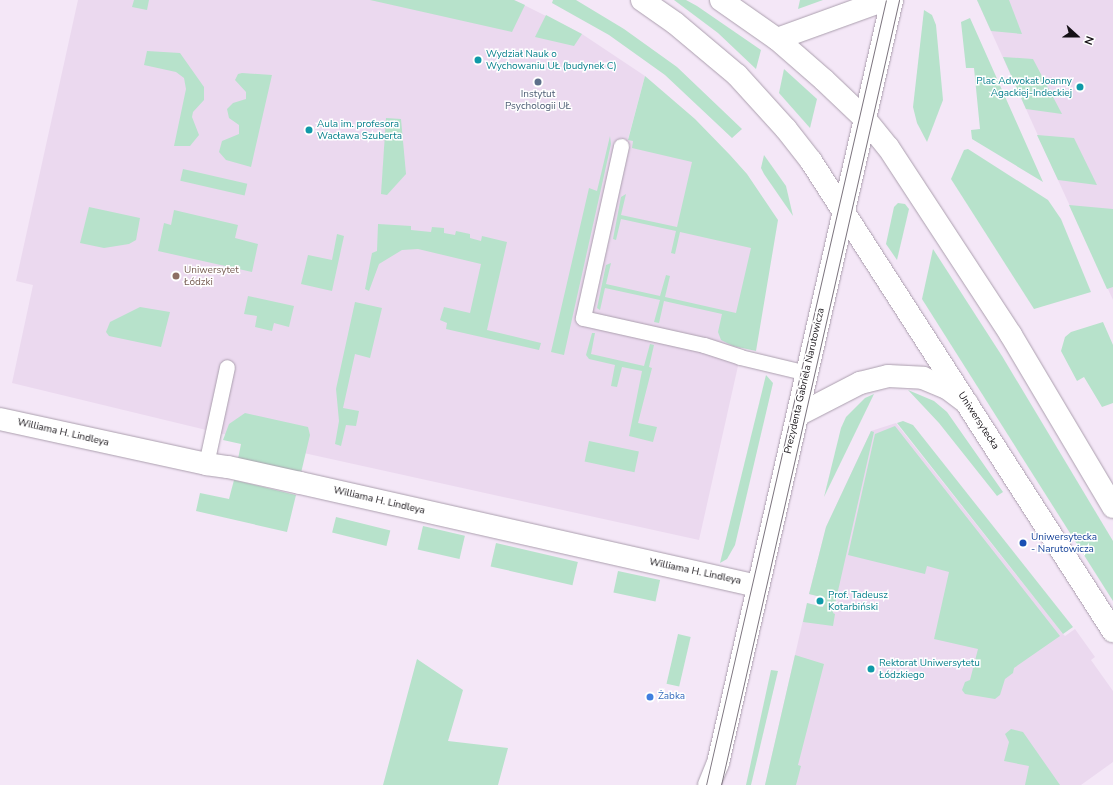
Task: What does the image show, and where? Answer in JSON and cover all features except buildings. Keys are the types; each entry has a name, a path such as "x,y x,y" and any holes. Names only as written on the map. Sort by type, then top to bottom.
{"street":[{"name":"Uniwersytecka","path":"642,0 704,46 763,102 811,161 1113,631"},
{"path":"721,0 776,39 865,120 909,176 1011,335 1113,506"},
{"path":"776,39 885,0"},
{"name":"Prezydenta Gabriela Narutowicza","path":"709,785 718,763 892,0"},
{"path":"798,415 860,383 896,375 923,378 936,383 968,404"},
{"name":"Williama H. Lindleya","path":"0,419 206,464 228,467 758,586"},
{"name":"Prezydenta Gabriela Narutowicza","path":"718,763 718,785"}],"lane":[{"path":"621,146 583,318 704,345 740,357 807,372"},
{"path":"206,464 227,367"},
{"path":"714,785 718,763"}],"shaded area":[{"name":"Uniwersytet Łódzki","path":"78,0 514,0 582,34 645,76 628,139 684,152 754,231 740,357 699,540 272,446 12,383 33,285 16,281"},
{"path":"977,0 1113,0 1113,300 1058,180"},
{"path":"896,423 1063,634 1065,636 1075,629 1095,657 1091,660 1113,691 1113,762 1081,785 765,785 807,603 823,607 825,598 809,594 826,527 871,431"}],"green space":[{"path":"134,0 149,0 147,10 132,7"},
{"path":"370,0 514,0 525,5 512,32"},
{"path":"553,0 576,0 624,29 677,67 742,129 732,138 665,75 609,35 552,3"},
{"path":"674,0 686,0 697,6 761,50 756,69 718,33"},
{"path":"800,0 823,0 798,9"},
{"path":"977,0 1009,0 1022,34 991,31"},
{"path":"924,10 932,15 936,25 943,100 927,142 917,123 913,107"},
{"path":"546,15 582,34 574,46 535,37"},
{"path":"970,18 1043,182 972,139 971,130 980,129 974,68 966,68 961,22"},
{"path":"147,51 180,53 204,87 204,100 193,112 192,117 199,135 190,146 174,146 186,89 184,78 176,72 144,65"},
{"path":"1003,57 1033,59 1062,114 1026,109"},
{"path":"784,69 817,99 810,128 779,93"},
{"path":"238,74 272,75 251,167 226,160 219,152 222,141 239,134 239,125 229,118 227,109 233,103 246,99 246,92 235,80"},
{"path":"645,76 695,119 730,155 747,174 778,220 756,351 733,346 721,340 718,332 722,314 664,301 659,323 654,322 660,300 605,288 600,310 597,308 606,265 611,263 606,284 660,296 666,275 670,276 665,297 736,313 751,248 680,232 675,254 671,253 676,231 621,219 616,240 613,239 621,197 626,194 621,215 677,227 692,162 632,148 633,141 628,140"},
{"path":"386,118 401,119 406,174 387,195 381,194"},
{"path":"1037,135 1074,138 1097,185 1058,180"},
{"path":"610,136 611,144 564,355 551,352 589,188 597,191"},
{"path":"968,149 1048,200 1061,219 1091,292 1034,309 951,179 964,150"},
{"path":"764,155 786,186 793,216 761,168"},
{"path":"183,169 247,184 245,196 180,181"},
{"path":"898,203 905,204 909,209 897,260 886,244 894,207"},
{"path":"1069,205 1113,209 1113,287 1107,289"},
{"path":"89,207 140,218 136,240 129,244 104,248 80,243"},
{"path":"174,210 238,225 235,238 258,244 252,272 158,251 164,223 171,225"},
{"path":"378,224 411,226 411,230 431,232 432,227 444,228 444,233 455,235 456,231 470,234 470,238 481,241 482,236 507,242 487,330 541,343 539,350 446,329 447,323 440,320 444,307 470,313 481,264 418,249 402,250 379,264 369,291 365,289 372,253 377,251"},
{"path":"337,234 344,236 332,291 301,284 308,255 332,260"},
{"path":"933,249 1002,356 1113,541 1113,601 922,299"},
{"path":"248,296 294,306 289,327 274,323 272,331 255,327 257,316 244,314"},
{"path":"355,302 382,308 370,358 355,354 343,408 359,411 356,426 346,425 341,446 335,444 339,421 336,389"},
{"path":"140,307 170,312 161,347 109,336 106,332 110,322"},
{"path":"1103,322 1113,345 1113,403 1102,407 1084,377 1077,381 1061,351 1065,337 1071,332"},
{"path":"592,333 595,333 591,354 644,366 650,344 654,345 649,367 652,368 638,423 657,427 653,442 629,436 642,371 622,367 617,387 611,386 615,365 589,359 586,355"},
{"path":"766,375 773,383 735,545 727,559 720,563"},
{"path":"908,390 934,401 947,412 1003,492 997,496 939,423"},
{"path":"874,394 824,497 841,428 846,417 865,398"},
{"path":"245,413 308,427 310,435 301,473 238,459 241,444 223,440 229,424"},
{"path":"903,421 913,425 1073,627 1063,634 897,423"},
{"path":"895,426 1060,636 1014,668 1013,673 1005,679 1000,695 995,699 965,694 962,690 965,682 970,680 978,649 934,639 949,572 927,566 925,574 848,555 875,434"},
{"path":"871,431 874,432 833,613 835,614 833,626 803,622 807,603 823,607 825,598 809,594 826,527"},
{"path":"589,441 639,452 635,472 585,462"},
{"path":"234,480 296,495 287,532 196,511 200,493 229,499"},
{"path":"336,517 390,531 386,546 332,533"},
{"path":"423,526 465,536 459,559 418,549"},
{"path":"496,543 578,562 572,585 491,566"},
{"path":"618,571 660,580 655,601 613,593"},
{"path":"678,634 691,637 679,687 667,684"},
{"path":"795,655 824,664 798,765 801,766 796,785 765,785"},
{"path":"417,659 463,690 448,741 508,748 498,785 383,785"},
{"path":"771,670 778,671 751,785 746,785"},
{"path":"1011,729 1023,732 1060,785 1025,785 1029,766 1004,761 1009,742 1005,734"}],"tram line":[{"path":"706,785 886,0"},
{"path":"721,785 899,0"}],"place":[{"name":"Wydział Nauk o Wychowaniu UŁ (budynek C)","path":"478,60"},
{"name":"Instytut Psychologii UŁ","path":"538,82"},
{"name":"Plac Adwokat Joanny Agackiej-Indeckiej","path":"1080,87"},
{"name":"Aula im. profesora Wacława Szuberta","path":"309,130"},
{"name":"Uniwersytet Łódzki","path":"176,276"},
{"name":"Uniwersytecka - Narutowicza","path":"1023,543"},
{"name":"Prof. Tadeusz Kotarbiński","path":"820,601"},
{"name":"Rektorat Uniwersytetu Łódzkiego","path":"871,669"},
{"name":"Żabka","path":"650,697"}]}
